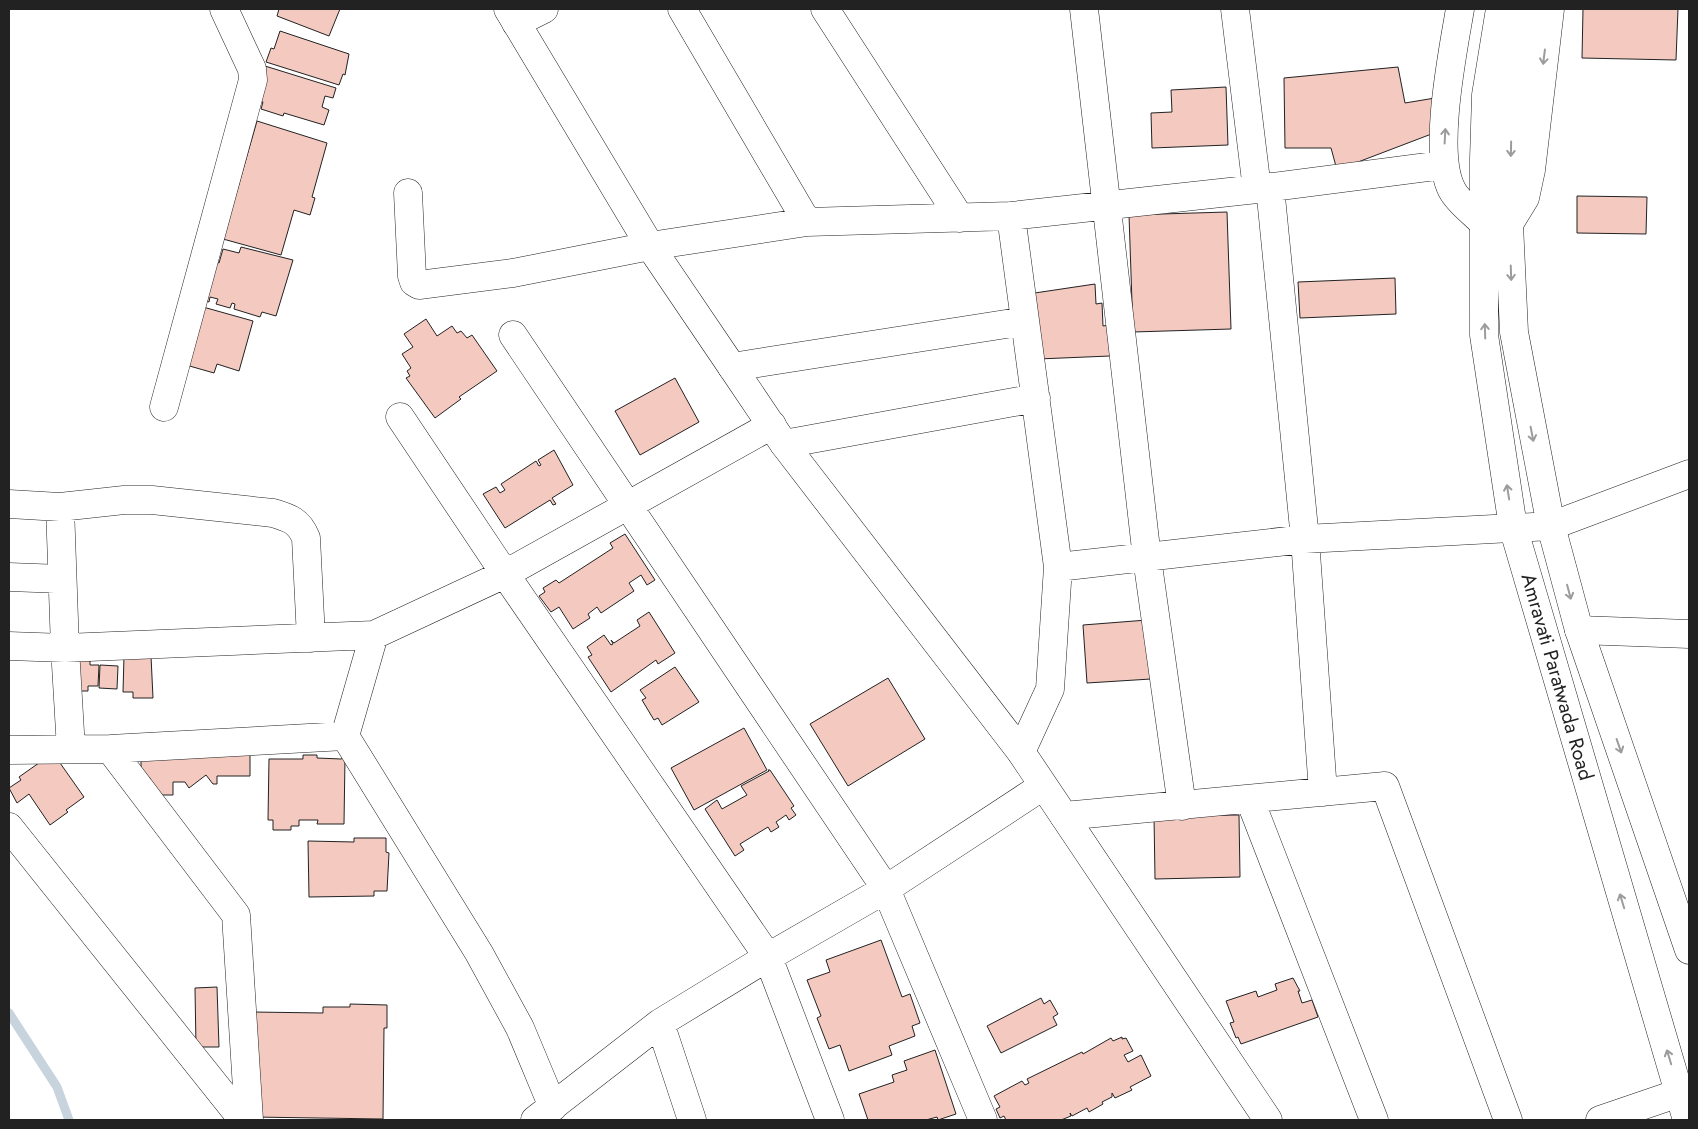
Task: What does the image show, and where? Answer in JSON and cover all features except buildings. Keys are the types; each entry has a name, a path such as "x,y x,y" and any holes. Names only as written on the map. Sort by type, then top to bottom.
{"street":[{"path":"164,407 253,80 252,69 224,9"},
{"path":"544,9 512,16 650,246 778,435 1020,752 1268,1120"},
{"path":"682,9 807,222"},
{"path":"825,9 960,218"},
{"path":"1084,9 1147,558 1182,806"},
{"path":"1235,9 1264,188 1305,539 1323,792"},
{"path":"1460,9 1447,91 1443,164 1452,190 1496,224"},
{"path":"1496,224 1500,9"},
{"path":"1499,98 1527,9"},
{"path":"1496,224 1525,198 1531,170 1550,9"},
{"path":"408,193 412,276 414,282 419,286 513,272 650,246 807,222 1011,216 1264,188 1443,164"},
{"path":"1011,216 1058,567 1050,689 1020,752"},
{"name":"Amravati Paratwada Road","path":"1496,224 1514,332 1551,526 1579,630 1689,950"},
{"name":"Amravati Paratwada Road","path":"1496,224 1484,335 1513,527 1685,1105"},
{"path":"732,367 1025,321"},
{"path":"513,335 886,889 983,1120"},
{"path":"9,646 65,648 374,635 505,574 627,504 778,435 1036,398"},
{"path":"400,417 505,574 768,957 830,1120"},
{"path":"1058,567 1305,539 1551,526 1689,474"},
{"path":"9,504 60,507 124,500 152,500 273,513 292,518 301,527 306,538 311,638"},
{"path":"60,507 71,749"},
{"path":"9,577 62,579"},
{"path":"1579,630 1689,634"},
{"path":"374,635 345,736 479,953 520,1028 544,1116 660,1022 886,889 1043,786"},
{"path":"9,750 110,749 345,736"},
{"path":"110,749 236,914 249,1120"},
{"path":"1064,816 1385,786 1508,1120"},
{"path":"1250,800 1374,1120"},
{"path":"9,827 242,1120"},
{"path":"660,1022 692,1120"},
{"path":"1600,1120 1685,1105"}],"waterway":[{"path":"9,1013 57,1087 69,1120"}]}
